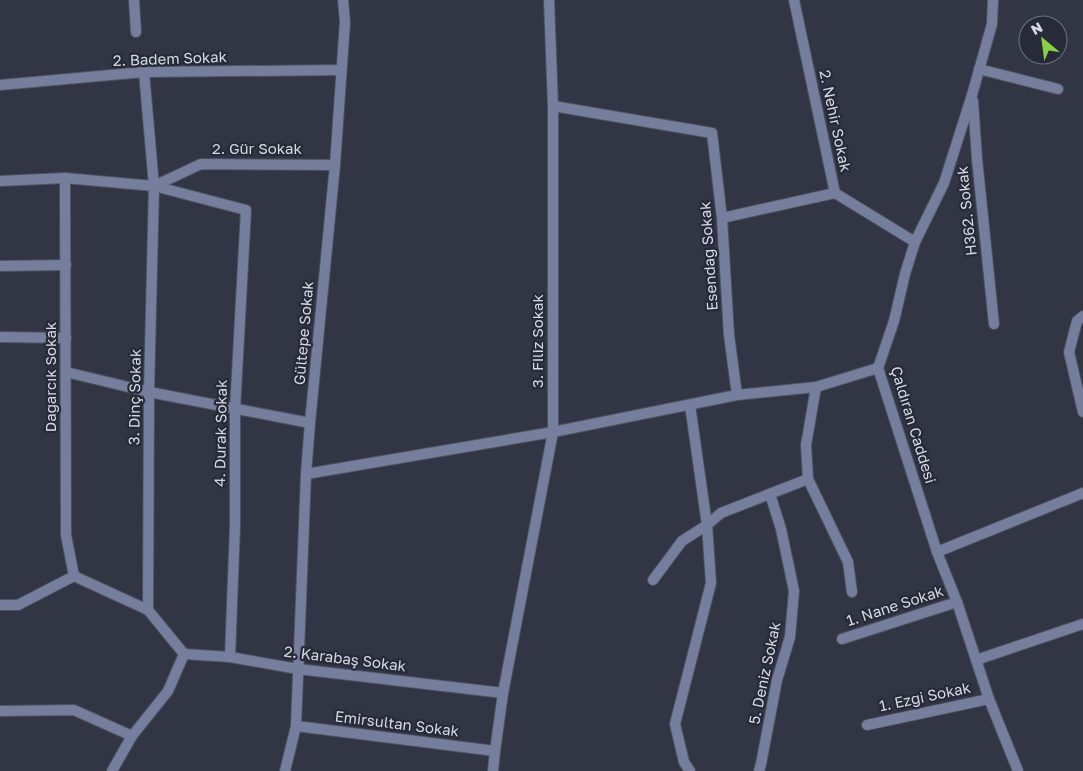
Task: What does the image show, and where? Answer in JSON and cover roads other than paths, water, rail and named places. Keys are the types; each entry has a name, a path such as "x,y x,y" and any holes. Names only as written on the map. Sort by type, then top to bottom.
{"street":[{"path":"134,0 136,32"},
{"name":"Gültepe Sokak","path":"285,771 296,726 306,474 335,165 345,22 343,0"},
{"name":"3. Filiz Sokak","path":"493,771 503,692 553,432 553,106 549,0"},
{"name":"2. Nehir Sokak","path":"722,218 835,193 794,0"},
{"name":"Çaldıran Caddesi","path":"993,0 992,24 972,95 944,182 915,242 894,321 878,368 937,552 957,602 989,699 1018,771"},
{"path":"979,69 1058,89"},
{"name":"2. Badem Sokak","path":"0,85 144,72 341,70"},
{"name":"3. Dinç Sokak","path":"144,72 154,186 149,392 148,610"},
{"name":"H362. Sokak","path":"972,95 976,159 994,324"},
{"name":"Esendağ Sokak","path":"553,106 712,133 722,218 729,335 737,395"},
{"name":"2. Gür Sokak","path":"154,186 201,164 335,165"},
{"path":"0,180 64,178 154,186"},
{"name":"Dağarcık Sokak","path":"64,178 66,265 66,535 74,576"},
{"name":"4. Durak Sokak","path":"154,186 246,210 235,410 236,526 230,657"},
{"path":"835,193 915,242"},
{"path":"0,266 66,265"},
{"path":"1083,316 1077,321 1069,352 1083,412"},
{"path":"0,337 66,338"},
{"path":"306,474 553,432 737,395 816,387 878,368"},
{"path":"66,372 235,410 310,423"},
{"path":"816,387 806,445 808,479 848,562 852,592"},
{"path":"690,405 707,525 711,583 675,724 684,762 690,771"},
{"path":"653,580 682,541 707,525 721,513 808,479"},
{"path":"937,552 1083,493"},
{"name":"5. Deniz Sokak","path":"758,771 761,764 777,680 790,637 794,591 781,529 770,494"},
{"path":"0,605 18,606 74,576 148,610 184,654 168,691 132,736 112,771"},
{"name":"1. Nane Sokak","path":"842,639 957,602"},
{"path":"976,660 1083,624"},
{"name":"2. Karabaş Sokak","path":"184,654 230,657 298,669 503,692"},
{"name":"1. Ezgi Sokak","path":"867,725 989,699"},
{"path":"0,711 74,710 132,736"},
{"name":"Emirsultan Sokak","path":"296,726 495,751"}]}
